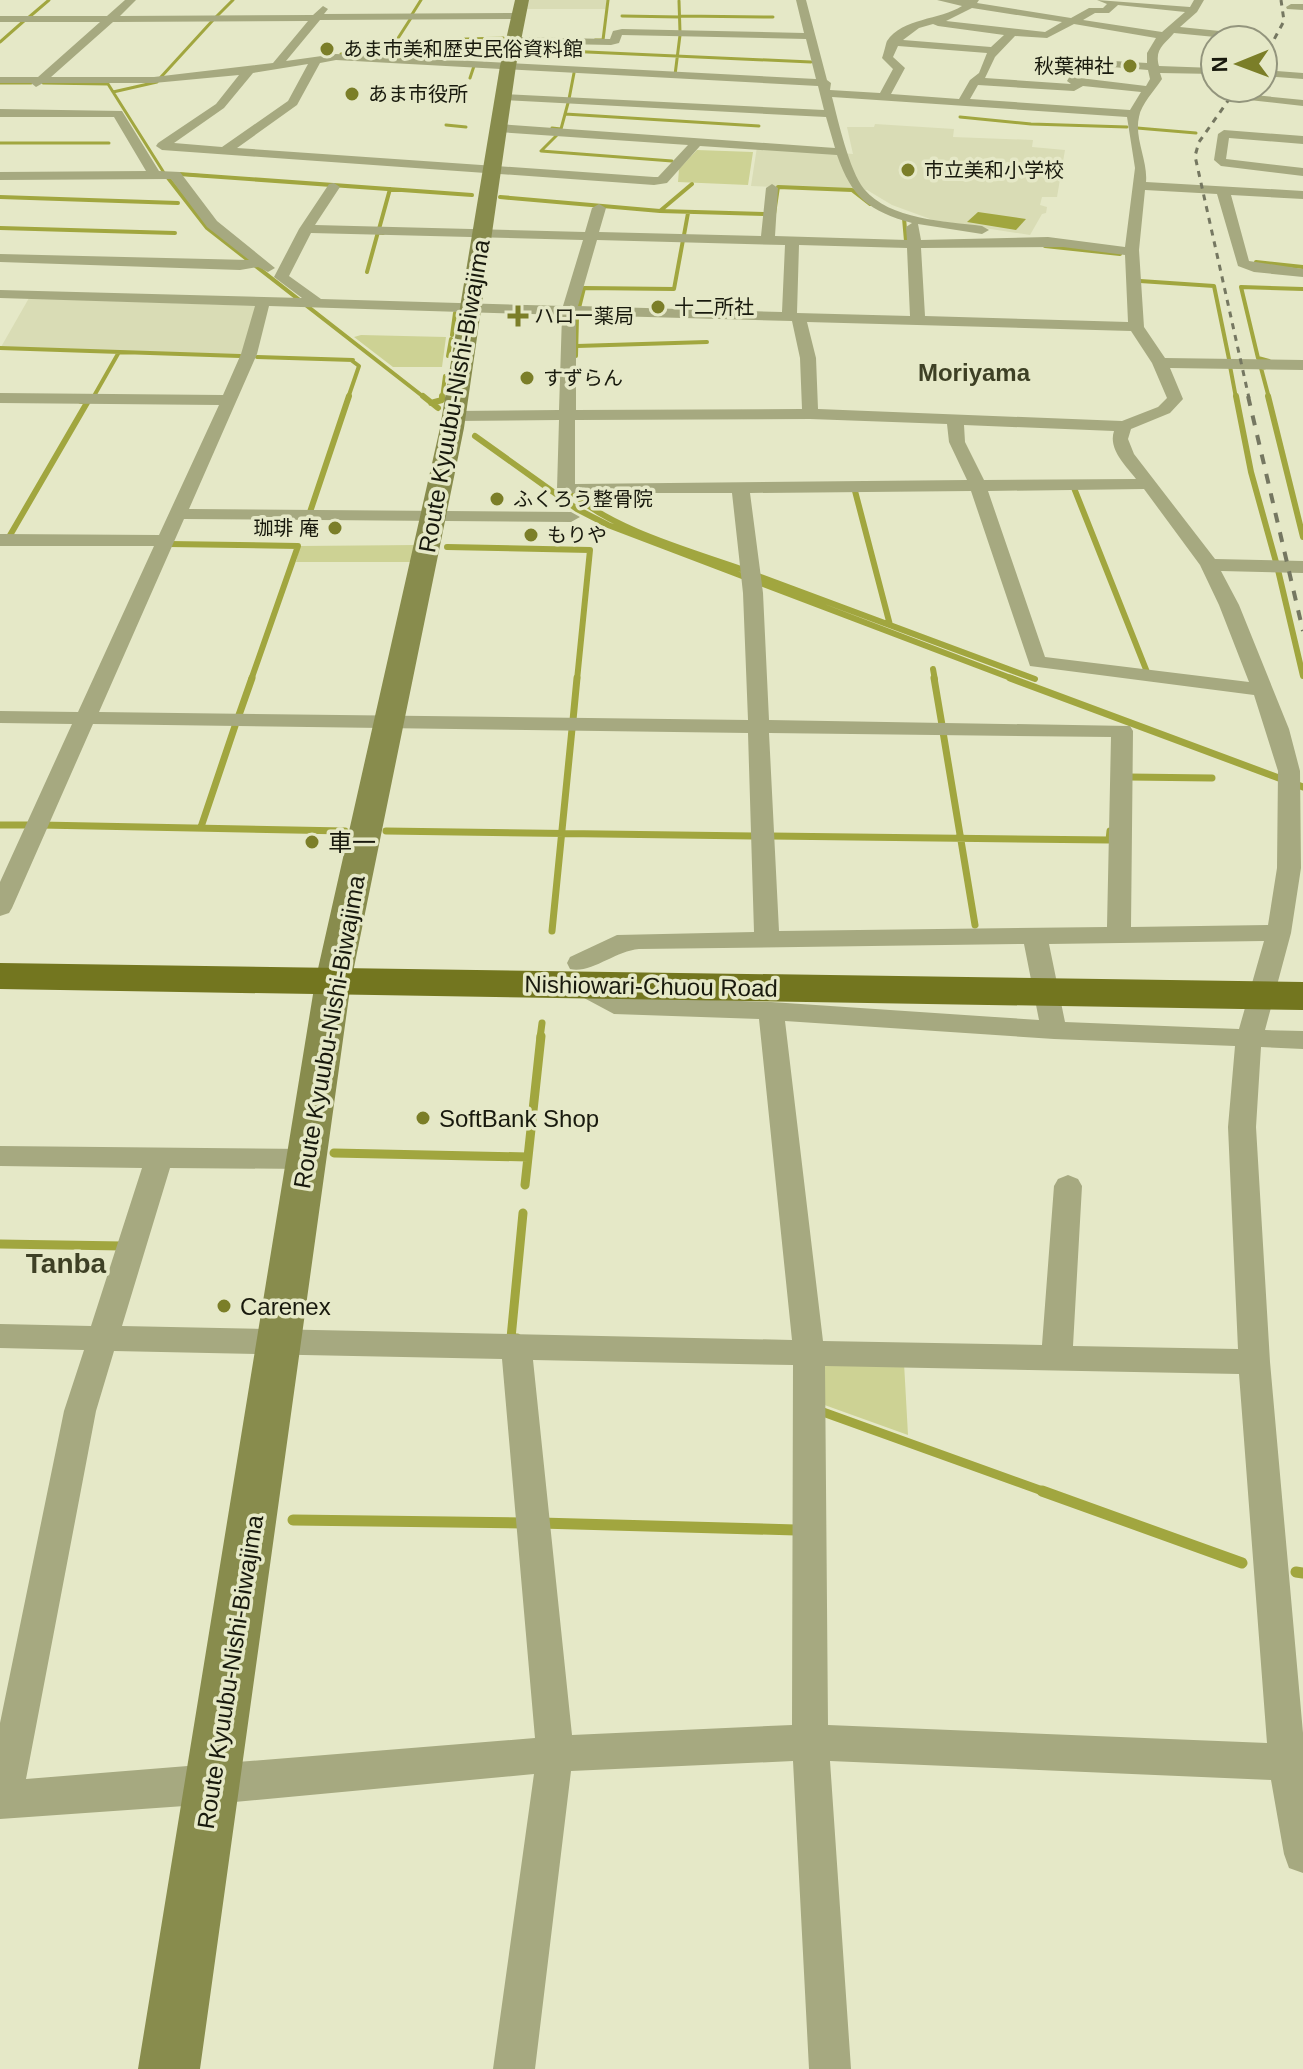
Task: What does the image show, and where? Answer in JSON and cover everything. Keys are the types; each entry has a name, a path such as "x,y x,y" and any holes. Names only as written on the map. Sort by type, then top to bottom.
{"main road":[{"name":"Route Kyuubu-Nishi-Biwajima","path":"169,2069 335,971 454,416 510,58"},
{"name":"Nishiowari-Chuou Road","path":"0,956 335,971"},
{"name":"Nishiowari-Chuou Road","path":"0,976 335,971 974,980 1303,996"},
{"name":"Nishiowari-Chuou Road","path":"974,980 1303,973"}],"street":[{"path":"24,95 131,0"},
{"path":"277,65 331,0"},
{"path":"801,0 844,152 860,193 881,206 912,218 1132,252"},
{"path":"942,0 1067,22 1199,35"},
{"path":"1102,0 1196,5"},
{"path":"884,96 899,68 887,58 892,42 921,21 1047,35 1093,10 1105,11 1116,1"},
{"path":"938,23 972,3"},
{"path":"454,416 810,414 1124,426 1164,410 1175,399 1160,363 1136,327 1132,252 1140,186 1140,152 1132,125 1133,114 1156,79 1153,49 1196,5"},
{"path":"0,19 316,18 510,58 833,114"},
{"path":"510,58 611,42 615,41 617,33 622,32 811,36"},
{"path":"963,101 975,81 984,74 984,65 994,50 1012,33"},
{"path":"892,42 994,50"},
{"path":"0,80 154,80 336,57 510,58 884,96 1133,114"},
{"path":"510,58 698,141 844,152"},
{"path":"225,150 293,103 316,60"},
{"path":"1150,90 1073,81 1084,61 1199,70"},
{"path":"151,147 220,106 249,70"},
{"path":"1279,74 1303,76"},
{"path":"975,81 1074,88 1080,82"},
{"path":"1279,101 1303,103"},
{"path":"4,111 118,113 151,147 162,175 212,224 253,263 281,277 316,304"},
{"path":"1303,139 1224,134 1220,160 1303,172"},
{"path":"151,147 662,180 698,141"},
{"path":"0,176 162,175"},
{"path":"1140,186 1303,195"},
{"path":"281,277 306,229 334,187"},
{"path":"768,240 772,188"},
{"path":"1223,191 1243,263 1254,268 1303,273"},
{"path":"599,208 569,312 566,489 1147,484"},
{"path":"912,218 918,320"},
{"path":"306,229 914,244 1066,243"},
{"path":"792,240 794,318 808,358 810,414"},
{"path":"0,258 48,278 263,303 1136,327"},
{"path":"0,294 48,278 253,263"},
{"path":"0,908 249,354 263,303"},
{"path":"1160,363 1303,365"},
{"path":"0,398 229,400"},
{"path":"955,418 957,442 978,486 1037,662 1262,690"},
{"path":"1124,426 1120,439 1126,455 1184,528 1209,565 1229,605 1278,729 1290,782 1289,868 1279,933 1249,1039 1242,1127 1254,1362 1287,1762 1303,1854"},
{"path":"740,487 752,585 767,940"},
{"path":"177,514 571,517"},
{"path":"0,540 166,541"},
{"path":"1209,565 1303,567"},
{"path":"0,717 1122,731 1119,935"},
{"path":"1279,933 617,943 580,974 614,1005 771,1011 1054,1030 1303,1040"},
{"path":"1035,936 1054,1030"},
{"path":"771,1011 809,1353 810,1742 830,2069"},
{"path":"0,1156 307,1159"},
{"path":"159,1157 80,1411 1,1800 213,1785 555,1754 810,1742 1287,1762"},
{"path":"1057,1358 1068,1186"},
{"path":"0,1336 1254,1362"},
{"path":"514,2069 555,1754 516,1345"}],"shaded area":[{"path":"528,0 607,0 606,9 526,9"},
{"name":"市立美和小学校","path":"875,124 954,129 953,137 1033,140 1032,147 1065,150 1057,197 1042,197 1040,205 1047,207 1046,213 1042,214 1030,235 933,220 892,205 867,190 751,186 757,147 853,154 847,127 874,127"},
{"path":"697,150 753,152 748,185 678,182 679,169"},
{"path":"978,212 1026,219 1016,230 967,222"},
{"path":"29,298 257,306 243,355 1,347"},
{"path":"354,337 446,337 442,367 393,367"},
{"path":"417,545 414,562 296,562 300,546"},
{"path":"819,1362 904,1363 908,1435 819,1403"}],"waterway":[{"path":"28,18 49,0"},
{"path":"216,17 233,0"},
{"path":"411,16 421,0"},
{"path":"595,40 603,40 608,0"},
{"path":"679,1 680,17"},
{"path":"622,16 680,17"},
{"path":"680,16 773,17"},
{"path":"680,17 680,32"},
{"path":"393,46 411,18"},
{"path":"161,77 214,19"},
{"path":"0,42 25,20"},
{"path":"677,56 680,35"},
{"path":"393,46 431,40 503,38"},
{"path":"341,54 393,46"},
{"path":"521,49 677,56"},
{"path":"675,75 677,56"},
{"path":"677,56 811,62"},
{"path":"470,78 474,66"},
{"path":"569,99 574,73"},
{"path":"113,92 157,82"},
{"path":"0,83 31,83"},
{"path":"43,83 108,84 113,92"},
{"path":"113,92 166,176"},
{"path":"565,114 568,103"},
{"path":"552,128 561,129 565,114"},
{"path":"565,114 759,126"},
{"path":"960,117 1031,124 1127,127"},
{"path":"446,125 466,127"},
{"path":"1137,128 1196,133"},
{"path":"558,134 541,151 672,161"},
{"path":"0,143 109,143"},
{"path":"165,174 207,228 425,398"},
{"path":"178,174 204,176"},
{"path":"179,174 204,176"},
{"path":"204,176 390,189"},
{"path":"660,211 692,184"},
{"path":"774,214 778,187 852,190 870,204"},
{"path":"379,229 390,189"},
{"path":"390,189 472,195"},
{"path":"0,197 178,203"},
{"path":"500,197 660,211"},
{"path":"660,211 765,214"},
{"path":"684,235 688,213"},
{"path":"898,216 904,218 906,241"},
{"path":"0,228 175,233"},
{"path":"367,272 378,232 383,233"},
{"path":"579,308 584,288 674,289 683,240 676,240"},
{"path":"1045,246 1120,254"},
{"path":"1256,262 1303,267"},
{"path":"1140,281 1214,286 1229,359"},
{"path":"1269,361 1258,358 1241,287 1303,289"},
{"path":"452,335 455,313"},
{"path":"576,356 577,317"},
{"path":"448,356 451,339"},
{"path":"577,346 707,342"},
{"path":"0,348 240,356"},
{"path":"94,396 119,352"},
{"path":"257,357 353,360"},
{"path":"348,398 359,366 351,360"},
{"path":"1230,366 1236,398"},
{"path":"1266,367 1261,368 1269,398"},
{"path":"442,398 445,376"},
{"path":"310,512 349,396"},
{"path":"423,396 432,403"},
{"path":"1236,396 1251,472 1276,562"},
{"path":"1268,396 1303,537"},
{"path":"432,403 442,398"},
{"path":"9,537 88,401 81,401"},
{"path":"432,403 438,408"},
{"path":"475,436 577,509 608,525 1016,680"},
{"path":"1074,488 1147,672"},
{"path":"855,491 890,625"},
{"path":"572,492 587,505 628,528 741,569"},
{"path":"169,544 298,546 251,680"},
{"path":"447,547 590,550 577,680"},
{"path":"1278,570 1303,676"},
{"path":"758,576 1035,679"},
{"path":"933,669 935,680"},
{"path":"239,715 252,678"},
{"path":"573,720 577,678"},
{"path":"934,678 942,725"},
{"path":"1010,678 1303,787"},
{"path":"201,827 235,726"},
{"path":"562,833 572,729"},
{"path":"943,732 961,838"},
{"path":"1129,777 1212,778"},
{"path":"0,825 27,825"},
{"path":"41,825 345,831"},
{"path":"386,831 562,833"},
{"path":"961,838 1109,840 1110,831"},
{"path":"552,931 562,833"},
{"path":"562,833 753,836"},
{"path":"771,836 961,838"},
{"path":"961,838 975,925"},
{"path":"540,1038 542,1023"},
{"path":"525,1185 541,1036"},
{"path":"334,1153 528,1157"},
{"path":"517,1338 511,1338 523,1213"},
{"path":"0,1244 123,1246"},
{"path":"823,1412 1048,1493"},
{"path":"1042,1491 1242,1563"},
{"path":"293,1520 523,1523"},
{"path":"540,1523 796,1530"},
{"path":"1296,1572 1303,1573"}],"railway":[{"path":"1279,30 1284,21 1281,0"},
{"path":"1226,104 1199,142 1195,156 1249,398"},
{"path":"1248,396 1303,631"}],"place":[{"name":"あま市美和歴史民俗資料館","path":"327,49"},
{"name":"秋葉神社","path":"1130,66"},
{"name":"あま市役所","path":"352,94"},
{"name":"市立美和小学校","path":"908,170"},
{"name":"十二所社","path":"658,307"},
{"name":"ハロー薬局","path":"518,316"},
{"name":"すずらん","path":"527,378"},
{"name":"ふくろう整骨院","path":"497,499"},
{"name":"珈琲 庵","path":"335,528"},
{"name":"もりや","path":"531,535"},
{"name":"車一","path":"312,842"},
{"name":"SoftBank Shop","path":"423,1118"},
{"name":"Carenex","path":"224,1306"}],"district":[{"name":"Moriyama","path":"974,372"},
{"name":"Tanba","path":"66,1263"}]}
